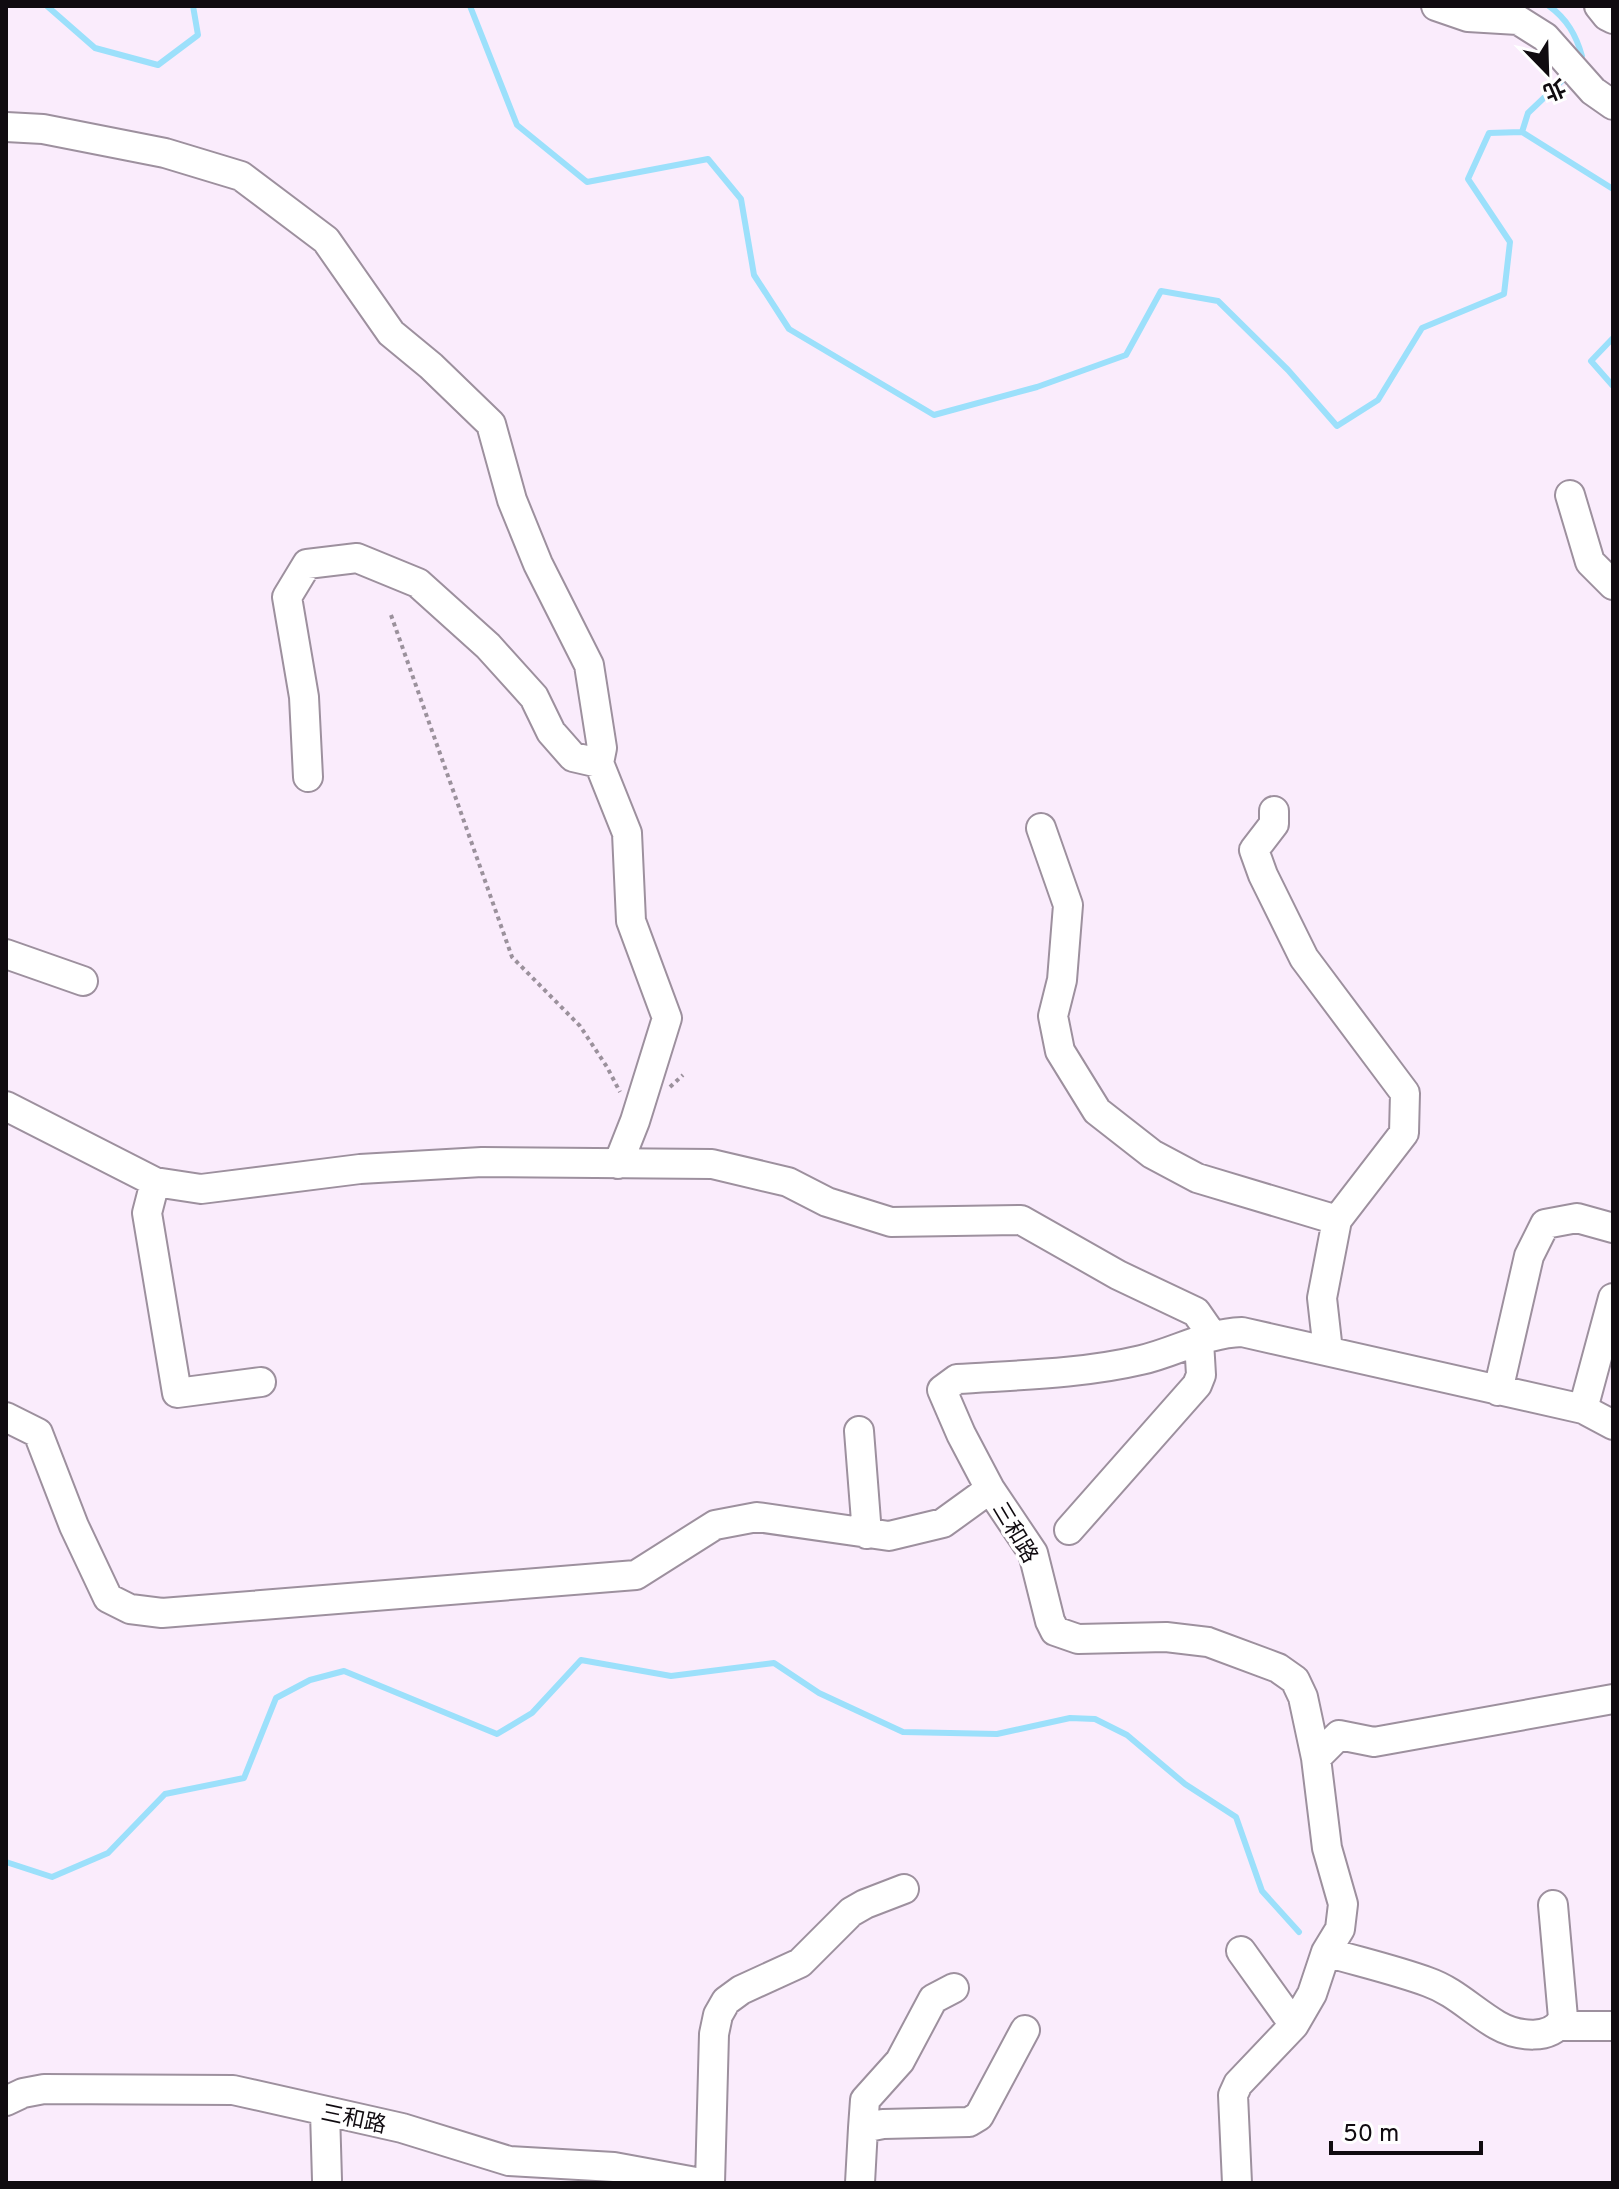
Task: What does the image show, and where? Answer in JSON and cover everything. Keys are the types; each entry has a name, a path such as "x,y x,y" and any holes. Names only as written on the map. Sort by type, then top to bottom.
{"street":[{"path":"1436,6 1468,17 1523,13 1593,91 1613,105"},
{"path":"1599,6 1613,19"},
{"path":"6,127 43,129 165,153 241,176 326,240 391,333 431,366 491,424 512,500 538,564 589,665 602,748 599,763 627,833 631,921 667,1018 635,1121 618,1164"},
{"path":"1570,495 1590,562 1613,585"},
{"path":"308,777 304,697 287,597 307,564 357,558 418,583 488,646 534,697 551,732 573,757 599,763"},
{"path":"1274,811 1274,824 1254,850 1263,875 1304,958 1405,1093 1404,1133 1337,1220 1322,1298 1328,1351"},
{"path":"1041,828 1068,905 1062,980 1053,1016 1060,1051 1097,1111 1152,1154 1197,1178 1337,1220"},
{"path":"6,954 83,981"},
{"path":"6,1106 155,1182 201,1189 360,1169 482,1162 712,1164 788,1182 827,1202 891,1222 1021,1220 1118,1275 1196,1312 1206,1338 1197,1385 1069,1530"},
{"path":"155,1182 147,1213 177,1393 261,1382"},
{"path":"1498,1391 1529,1256 1545,1224 1577,1218 1613,1228"},
{"path":"1583,1409 1613,1298"},
{"name":"三和路","path":"1237,2183 1233,2095 1238,2084 1294,2025 1312,1994 1326,1952 1340,1929 1343,1904 1327,1848 1316,1758 1303,1697 1295,1680 1278,1668 1208,1642 1166,1637 1078,1639 1055,1631 1033,1553 990,1489 942,1390 957,1379 1069,1371 1142,1360 1206,1338 1242,1332 1583,1409 1613,1425"},
{"path":"6,1417 38,1433 74,1526 108,1598 130,1609 162,1613 636,1575 715,1525 757,1517 889,1536 943,1523 990,1489"},
{"path":"859,1431 867,1534"},
{"path":"1316,1758 1339,1735 1374,1742 1613,1699"},
{"path":"710,2183 714,2034 718,2015 726,2001 741,1990 800,1963 851,1912 904,1889"},
{"path":"1326,1952 1430,1983 1458,1997 1498,2026 1533,2034 1553,2031 1560,2026 1563,2018 1553,1905"},
{"path":"1241,1951 1294,2025"},
{"path":"860,2183 865,2100 900,2061 933,1999 954,1988"},
{"path":"1560,2026 1613,2026"},
{"path":"863,2128 883,2124 969,2122 979,2116 1025,2030"},
{"name":"三和路","path":"6,2101 23,2093 44,2089 233,2090 402,2128 509,2161 603,2175 701,2183"},
{"path":"325,2112 327,2180"}],"path":[{"path":"391,615 512,957 580,1026 607,1067 635,1121"},
{"path":"664,1093 683,1075"}],"waterway":[{"path":"47,6 95,48 158,65 198,35 193,6"},
{"path":"470,6 517,125 587,182 708,159 741,199 754,275 789,329 934,415 1037,387 1126,355 1161,291 1218,301 1288,370 1337,426 1378,400 1422,328 1504,294 1510,242 1468,179 1489,133 1522,132 1613,189"},
{"path":"1549,6 1574,34 1582,56 1578,62"},
{"path":"1522,132 1528,113 1569,74"},
{"path":"1613,338 1591,361 1613,386"},
{"path":"6,1862 52,1877 108,1853 165,1794 244,1778 276,1698 310,1680 344,1671 497,1734 532,1713 581,1660 671,1676 774,1663 819,1693 903,1732 997,1734 1070,1718 1095,1719 1127,1735 1185,1784 1236,1817 1262,1891 1299,1932"}]}
